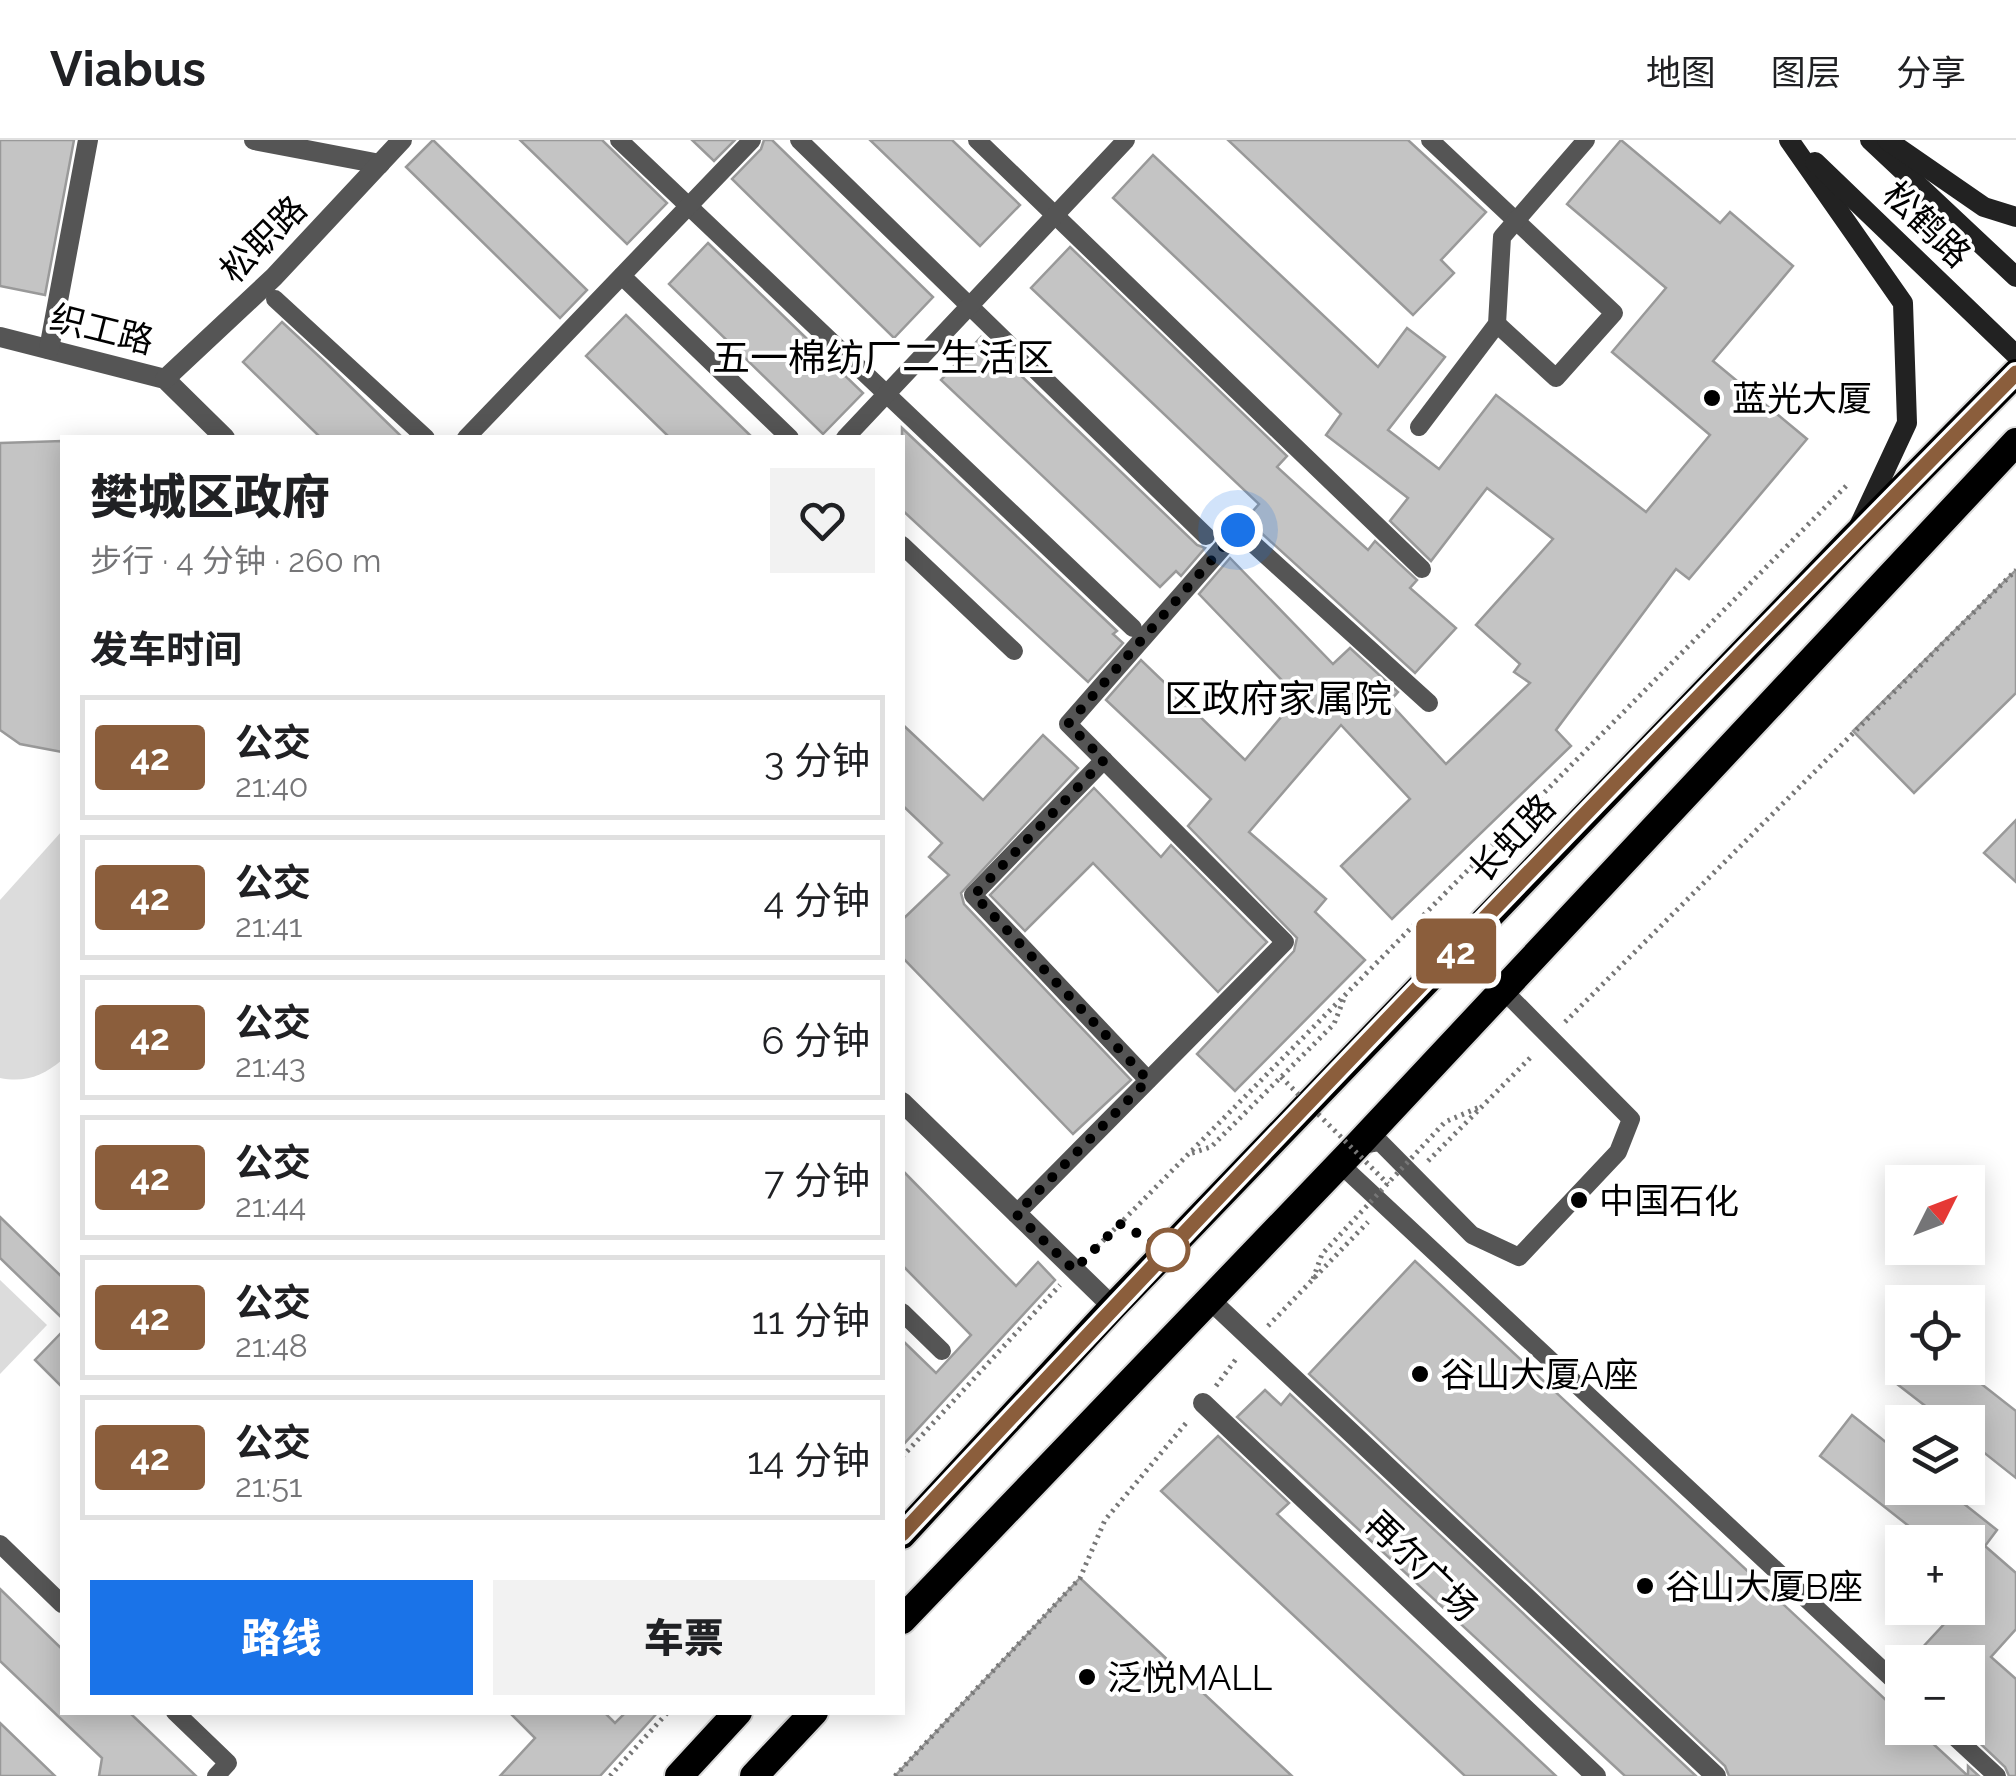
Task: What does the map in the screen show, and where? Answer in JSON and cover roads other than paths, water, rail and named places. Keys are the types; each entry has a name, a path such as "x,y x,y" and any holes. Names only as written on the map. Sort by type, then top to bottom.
{"highway":[{"name":"长虹路","path":"905,1531 1113,1307 2016,373"},
{"path":"905,1617 1348,1155 2016,442"},
{"path":"679,1776 735,1715"},
{"path":"754,1776 811,1715"}],"main road":[{"name":"松鹤路","path":"1790,140 2016,355"},
{"path":"1790,140 1903,304 1907,423 1853,538"},
{"name":"松鹤路","path":"1870,140 2016,277"},
{"path":"1887,140 1984,207 2016,217"}],"street":[{"path":"50,349 88,140"},
{"path":"254,140 380,164"},
{"name":"松职路","path":"166,378 274,276 402,140"},
{"name":"织工路","path":"1,341 166,378 223,435"},
{"path":"905,1105 1113,1307"},
{"path":"1208,1298 1716,1776"},
{"name":"再尔广场","path":"1204,1403 1596,1776"}],"lane":[{"path":"618,140 1134,628"},
{"path":"469,435 752,140"},
{"path":"799,140 1206,536"},
{"path":"977,140 1422,568"},
{"path":"848,435 1126,140"},
{"path":"1430,140 1614,313 1556,378 1496,324"},
{"path":"1419,427 1496,324 1502,237 1586,140"},
{"path":"622,276 787,435"},
{"path":"275,299 423,435"},
{"path":"1016,1214 1285,942 1068,724 1238,530 1429,703"},
{"path":"905,548 1014,650"},
{"path":"1104,760 974,895 1148,1080"},
{"path":"1520,973 1505,992 1631,1119 1618,1152 1519,1257 1472,1235 1380,1142 1348,1155 1385,1205 1885,1672"},
{"path":"905,1315 942,1350"},
{"path":"0,1544 60,1602"},
{"path":"178,1715 228,1763 216,1776"},
{"path":"1963,1745 1997,1776"}],"place":[{"name":"蓝光大厦","path":"1712,398"},
{"name":"中国石化","path":"1579,1200"},
{"name":"谷山大厦A座","path":"1420,1374"},
{"name":"谷山大厦B座","path":"1645,1586"},
{"name":"泛悦MALL","path":"1087,1677"}],"district":[{"name":"五一棉纺厂二生活区","path":"883,357"},
{"name":"区政府家属院","path":"1278,698"}]}
